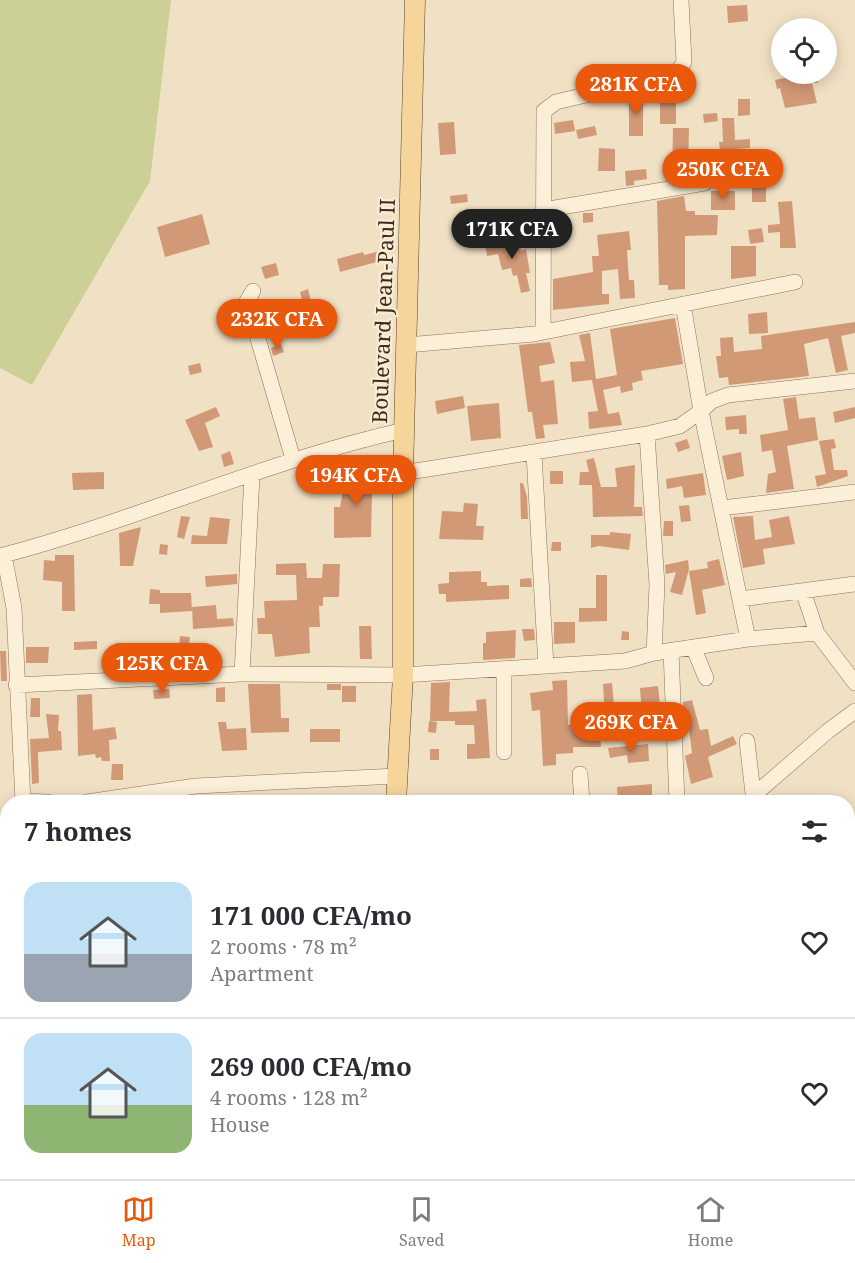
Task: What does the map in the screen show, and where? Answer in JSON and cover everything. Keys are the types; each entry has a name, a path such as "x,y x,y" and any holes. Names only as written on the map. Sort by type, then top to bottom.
{"main road":[{"name":"Boulevard Jean-Paul II","path":"396,795 403,675 403,473 415,0"}],"street":[{"path":"543,332 544,111 556,102 662,77 679,70 684,62 681,0"},
{"path":"543,210 705,183"},
{"path":"407,345 449,343 543,332 795,282"},
{"path":"253,291 247,302 293,459"},
{"path":"683,304 700,411 722,508 747,639"},
{"path":"403,473 534,454 680,426 712,402 728,394 855,381"},
{"path":"23,795 14,608 2,555 252,475 293,459 404,430"},
{"path":"646,434 657,585 654,653"},
{"path":"534,454 546,666"},
{"path":"242,674 252,475"},
{"path":"722,508 855,492"},
{"path":"740,599 855,584"},
{"path":"803,591 817,633 855,683"},
{"path":"16,685 242,674 403,675 504,669 625,661 654,653 694,649 747,639 817,633"},
{"path":"694,649 706,678"},
{"path":"671,651 677,795"},
{"path":"504,669 504,752"},
{"path":"758,795 828,730 855,711"},
{"path":"747,741 754,795"},
{"path":"580,774 582,795"},
{"path":"135,795 196,786 397,776"}],"green space":[{"path":"0,0 171,0 150,181 32,385 0,368"}],"building":[{"path":"747,5 748,21 728,23 727,6"},
{"path":"676,83 676,124 660,124 660,98 668,97 667,85"},
{"path":"776,84 812,84 817,103 785,108 780,88 777,89"},
{"path":"643,92 643,136 629,136 629,95"},
{"path":"738,99 750,99 750,115 738,116"},
{"path":"717,113 718,121 704,123 703,114"},
{"path":"722,118 734,118 735,140 750,139 750,148 734,149 735,157 721,159 719,142 723,142"},
{"path":"573,120 575,131 555,134 554,123"},
{"path":"454,122 456,154 440,155 438,123"},
{"path":"595,126 597,135 578,139 576,130"},
{"path":"673,128 689,128 688,174 672,174"},
{"path":"599,148 615,149 615,171 598,171"},
{"path":"646,169 647,179 634,181 634,185 626,186 625,171"},
{"path":"752,181 766,181 766,202 752,202"},
{"path":"711,191 735,191 735,210 711,210"},
{"path":"467,194 468,202 451,204 450,196"},
{"path":"684,196 686,211 695,211 695,215 718,215 717,235 685,236 685,289 668,290 668,285 659,285 657,201"},
{"path":"792,201 796,248 780,248 780,232 768,233 768,225 780,224 778,202"},
{"path":"583,213 593,213 593,222 583,223"},
{"path":"202,214 210,244 165,257 157,227"},
{"path":"762,228 764,242 750,244 748,230"},
{"path":"629,231 631,250 627,250 629,280 634,280 635,298 620,299 618,269 602,271 602,294 609,294 609,304 553,310 553,279 593,272 592,256 599,256 597,235"},
{"path":"518,238 521,251 526,249 530,273 526,273 530,291 521,293 517,275 513,276 511,268 502,270 498,254 487,256 485,244"},
{"path":"731,246 756,246 756,276 731,279"},
{"path":"380,251 384,260 340,272 337,259 363,252 364,255"},
{"path":"276,263 279,275 265,279 261,267"},
{"path":"308,289 313,309 305,311 300,292"},
{"path":"767,312 768,333 749,334 748,314"},
{"path":"675,318 683,364 641,371 643,380 632,383 633,390 621,393 620,386 603,390 608,414 619,412 622,425 589,429 588,412 598,411 592,380 572,382 570,362 585,361 579,335 590,333 596,379 617,375 610,329"},
{"path":"855,322 855,333 841,336 848,370 836,373 828,338 804,344 809,376 729,385 728,377 719,378 716,356 721,356 720,338 733,337 734,352 762,349 761,336"},
{"path":"550,342 555,363 539,366 541,382 554,380 558,424 543,425 545,438 536,439 532,412 528,412 519,345"},
{"path":"281,344 284,352 273,356 271,348"},
{"path":"200,363 202,372 190,375 188,366"},
{"path":"463,396 465,408 437,414 435,401"},
{"path":"796,397 799,419 815,417 818,440 787,446 794,489 766,493 768,474 776,472 772,450 762,452 760,435 788,430 783,399"},
{"path":"499,403 501,438 471,441 467,406"},
{"path":"216,407 220,416 205,423 213,447 199,451 185,420"},
{"path":"855,407 855,418 835,423 833,412"},
{"path":"746,415 747,434 739,434 739,429 726,430 725,417"},
{"path":"687,439 690,448 678,452 675,443"},
{"path":"834,439 836,448 831,449 834,470 847,470 848,476 817,487 815,476 826,474 819,441"},
{"path":"230,451 234,464 224,467 221,455"},
{"path":"741,452 744,476 727,480 722,456"},
{"path":"594,458 601,487 617,487 615,468 635,465 634,507 642,507 643,516 593,517 592,485 579,485 580,472 589,472 586,460"},
{"path":"347,470 378,474 376,494 372,493 371,537 334,538 334,507 340,507"},
{"path":"550,471 563,471 563,484 550,484"},
{"path":"104,472 104,489 73,490 72,473"},
{"path":"703,473 706,495 684,498 682,486 667,489 666,479"},
{"path":"520,483 523,483 527,497 528,519 521,519"},
{"path":"464,503 478,504 476,526 484,526 483,540 439,539 442,511 463,512"},
{"path":"689,505 691,521 681,522 679,506"},
{"path":"181,516 190,517 184,539 177,537"},
{"path":"753,516 755,540 772,537 769,520 789,516 795,544 763,549 765,564 743,568 733,517"},
{"path":"210,517 230,519 227,544 191,544 192,535 207,536"},
{"path":"664,521 673,521 673,536 663,536"},
{"path":"141,527 133,566 120,566 119,533"},
{"path":"610,532 631,534 629,550 599,546 591,548 591,535 610,535"},
{"path":"552,542 561,542 561,551 551,551"},
{"path":"160,544 168,545 167,555 159,554"},
{"path":"55,555 74,555 75,611 62,611 62,582 43,580 44,560 55,561"},
{"path":"719,559 725,585 702,590 706,613 696,615 689,571 708,568 707,562"},
{"path":"688,560 689,569 682,595 670,592 676,572 666,574 665,565"},
{"path":"306,563 307,578 322,578 323,564 340,564 339,597 323,597 323,606 319,606 320,627 309,627 310,653 275,657 272,634 258,634 257,618 265,618 264,601 297,600 296,575 276,575 276,564"},
{"path":"481,571 481,582 487,582 487,586 509,585 509,599 446,602 446,594 439,594 438,584 449,583 449,572"},
{"path":"237,574 237,584 206,587 205,576"},
{"path":"596,575 607,575 607,621 579,622 579,608 596,608"},
{"path":"531,578 532,587 520,587 520,579"},
{"path":"150,589 160,590 160,593 191,593 192,611 160,613 160,604 149,604"},
{"path":"216,605 217,619 233,618 234,626 193,629 192,607"},
{"path":"554,622 575,622 575,643 554,644"},
{"path":"359,626 371,626 372,659 360,659"},
{"path":"522,629 534,629 535,640 524,641"},
{"path":"516,630 515,658 483,660 483,643 486,643 486,632"},
{"path":"622,631 629,632 629,640 621,640"},
{"path":"180,636 190,637 187,661 178,660"},
{"path":"97,641 97,649 74,650 74,642"},
{"path":"26,647 49,647 48,663 26,663"},
{"path":"0,651 6,651 7,681 1,681"},
{"path":"567,680 568,725 593,721 591,704 604,702 603,684 612,683 615,718 599,720 601,747 573,747 573,753 556,754 556,765 543,766 540,710 532,711 530,693 553,690 552,681"},
{"path":"450,682 449,712 477,711 476,700 486,699 490,758 467,759 467,744 475,744 474,725 455,725 455,721 430,721 431,683"},
{"path":"248,684 280,684 281,718 289,718 289,732 251,733"},
{"path":"327,684 341,684 341,690 327,690"},
{"path":"342,686 356,686 356,702 342,702"},
{"path":"658,686 661,714 642,716 640,688"},
{"path":"225,687 225,702 216,702 216,688"},
{"path":"169,689 170,698 154,699 153,690"},
{"path":"92,694 93,730 115,727 117,739 109,740 110,761 102,761 101,757 96,758 95,754 78,756 77,695"},
{"path":"31,698 40,698 40,717 30,717"},
{"path":"692,700 700,730 708,729 711,746 733,736 737,744 708,757 713,777 691,784 685,756 692,753 688,722 684,723 683,702"},
{"path":"46,714 59,715 58,731 61,731 62,750 38,752 39,783 32,784 30,739 49,738"},
{"path":"429,721 437,722 436,733 428,732"},
{"path":"218,722 226,722 227,729 246,728 247,750 222,751"},
{"path":"310,729 340,729 340,742 310,742"},
{"path":"648,744 649,761 628,763 627,755 610,758 608,748"},
{"path":"430,749 439,749 439,760 430,760"},
{"path":"112,764 123,764 123,780 111,780"},
{"path":"652,784 652,795 618,795 617,787"}]}
